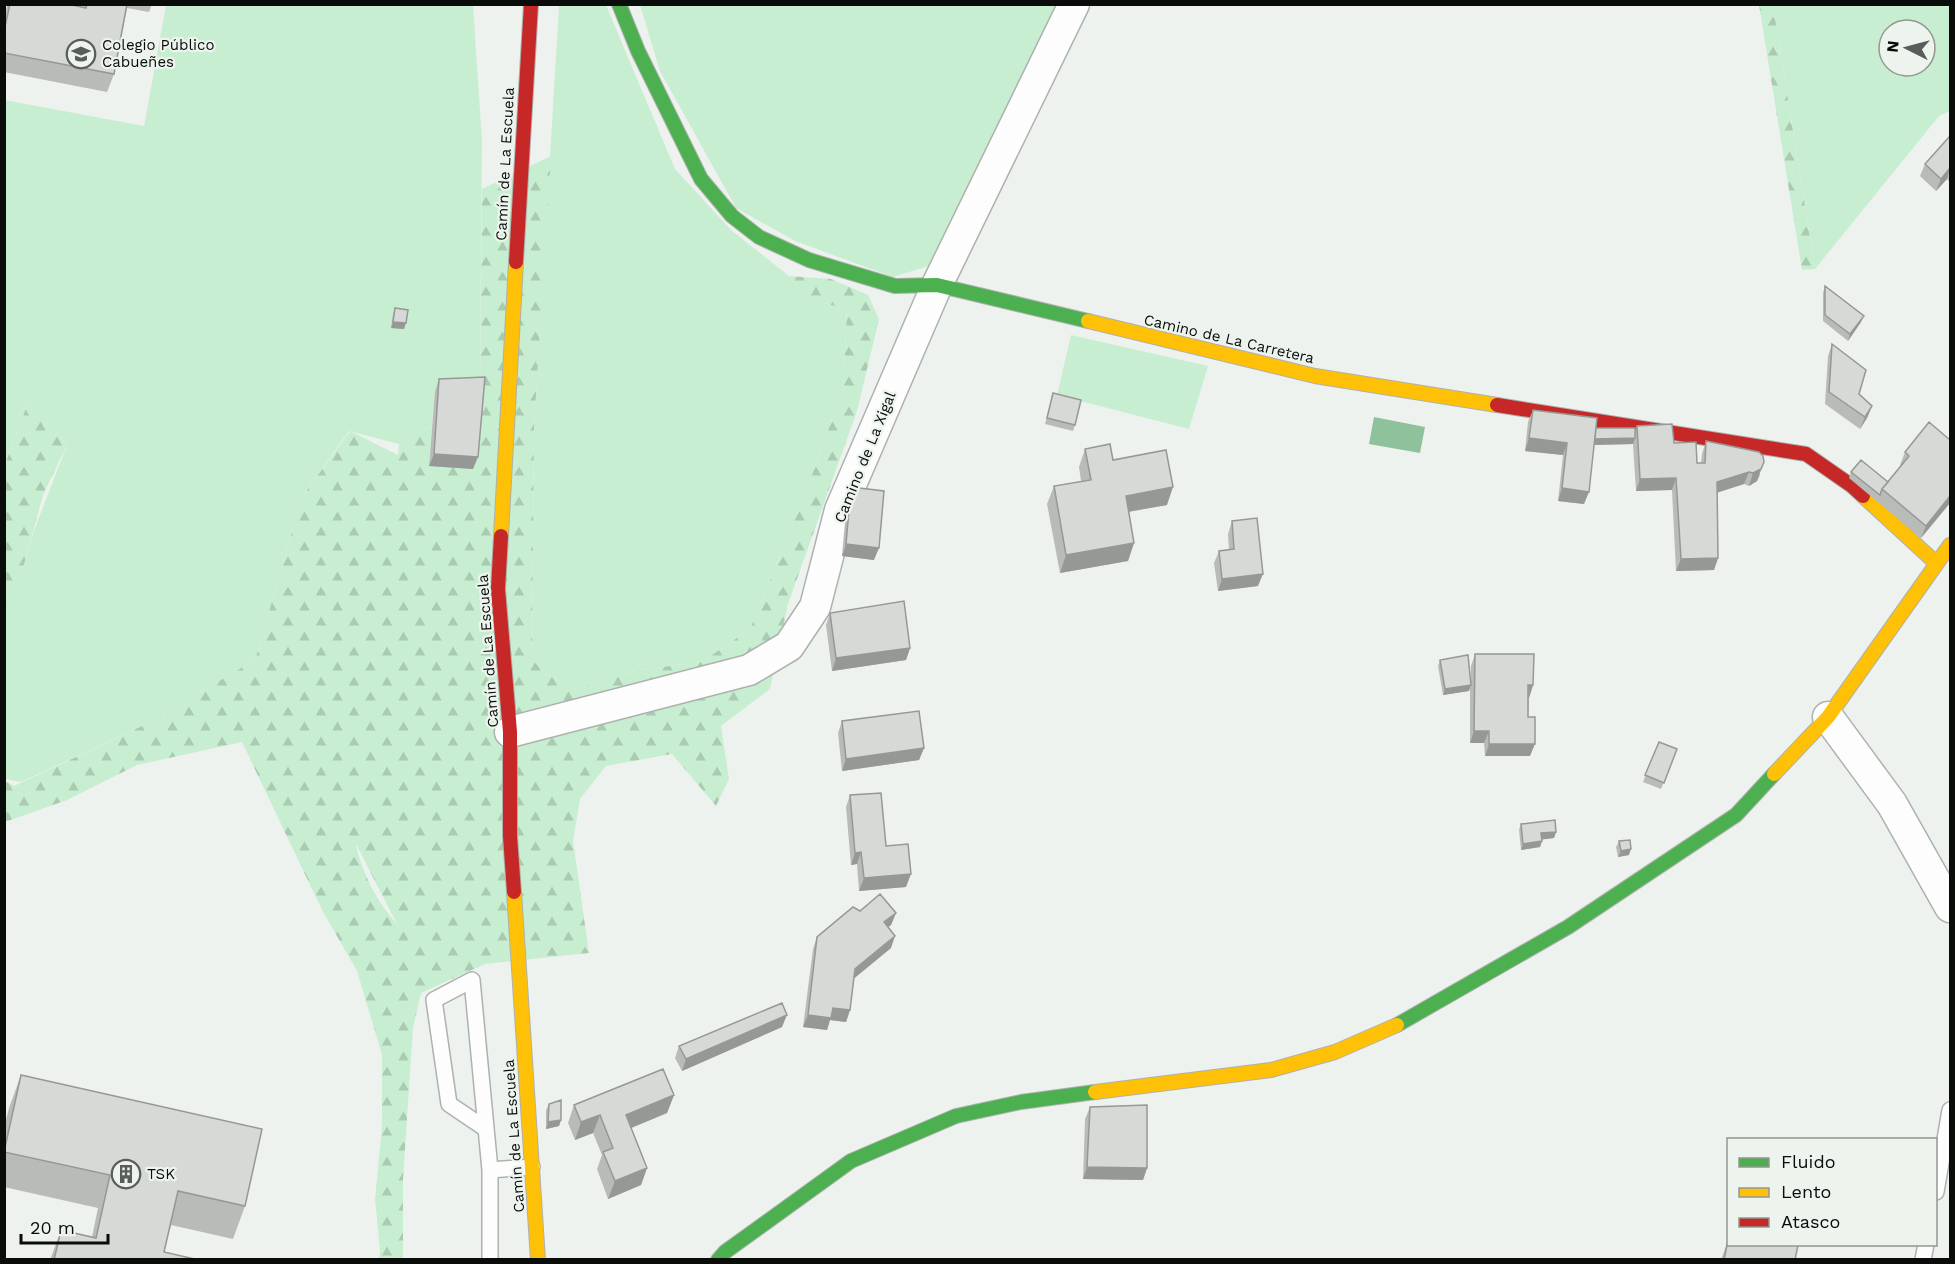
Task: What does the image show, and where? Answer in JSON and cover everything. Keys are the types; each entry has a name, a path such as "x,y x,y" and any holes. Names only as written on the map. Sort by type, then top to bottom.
{"main road":[{"name":"Camín de La Escuela","path":"531,4 498,589 510,732 510,836 538,1260"},
{"name":"Camino de La Carretera","path":"619,4 638,51 701,179 732,216 759,237 809,261 895,286 937,285 1315,376 1806,454 1852,486 1936,563"},
{"path":"718,1260 725,1252 851,1161 956,1116 1021,1102 1271,1070 1335,1052 1395,1026 1568,927 1736,815 1828,717 1950,545"}],"street":[{"name":"Camino de La Xigal","path":"510,732 749,670 789,646 815,607 840,510 937,285 1074,4"},
{"path":"1828,717 1892,804 1950,907"}],"lane":[{"path":"486,1130 449,1104 434,1000 472,980 490,1170 490,1260"},
{"path":"1937,1181 1950,1110"},
{"path":"490,1170 532,1167"}],"green space":[{"path":"166,5 473,5 482,141 480,389 435,391 432,425 399,444 349,431 302,497 255,660 142,726 21,782 5,779 5,607 22,572 33,533 67,445 29,400 7,459 5,471 4,100 144,126"},
{"path":"559,5 606,5 675,169 731,230 789,276 807,299 847,309 843,389 804,497 750,629 703,661 635,671 576,689 544,673 532,660 534,426"},
{"path":"640,5 1063,5 932,265 893,277 795,241 736,208 660,71"},
{"path":"1759,5 1773,5 1815,269 1802,270"},
{"path":"1773,5 1950,5 1950,111 1939,116 1815,269"},
{"path":"551,156 534,426 532,659 544,673 576,689 635,671 703,661 750,629 804,497 843,389 847,309 807,299 789,276 831,279 868,295 879,319 857,411 788,604 770,689 721,726 729,779 716,806 672,754 606,766 580,799 573,841 589,953 485,964 421,993 413,1028 403,1179 403,1259 379,1259 375,1199 382,1126 382,1055 357,971 322,910 242,742 137,765 67,800 5,822 4,780 14,786 142,726 255,660 302,497 350,431 398,455 399,444 432,425 429,466 480,389 482,189","holes":["357,846 397,924 383,907 372,888"]},
{"path":"1071,335 1208,366 1189,429 1057,395"},
{"path":"29,400 67,445 43,495 22,572 5,607 5,471 7,459"}],"shaded area":[{"path":"1374,417 1425,427 1420,453 1369,444"}],"building":[{"path":"10,4 68,4 86,8 87,4 127,4 114,74 4,53 4,31"},
{"path":"1950,136 1950,168 1941,179 1925,164"},
{"path":"1825,286 1864,316 1850,334 1825,315"},
{"path":"395,308 408,310 406,323 393,322"},
{"path":"1832,344 1866,370 1859,394 1872,406 1865,417 1829,392"},
{"path":"485,377 478,457 434,454 439,379"},
{"path":"1053,393 1081,400 1075,425 1047,418"},
{"path":"1533,410 1597,418 1589,492 1562,488 1567,443 1529,438"},
{"path":"1929,422 1950,440 1950,496 1926,526 1882,489 1909,456 1905,452"},
{"path":"1672,424 1674,443 1696,442 1697,463 1705,463 1706,441 1759,452 1763,456 1764,462 1761,469 1717,482 1718,558 1681,559 1676,478 1640,479 1637,426"},
{"path":"1596,428 1635,428 1635,438 1595,439"},
{"path":"1110,444 1113,460 1166,450 1173,487 1126,496 1134,543 1066,555 1054,486 1091,480 1085,449"},
{"path":"1861,460 1888,482 1880,495 1851,472"},
{"path":"851,487 884,491 879,548 846,544"},
{"path":"1257,518 1263,574 1222,579 1219,551 1234,549 1232,521"},
{"path":"904,601 910,648 836,658 830,613"},
{"path":"1475,654 1534,654 1533,685 1528,685 1528,717 1535,717 1535,744 1489,744 1489,731 1474,731"},
{"path":"1468,655 1471,685 1445,689 1440,660"},
{"path":"919,711 924,748 846,759 842,721"},
{"path":"1659,742 1677,749 1664,783 1645,775"},
{"path":"881,793 886,846 908,844 911,874 864,878 861,852 855,853 850,795"},
{"path":"1555,820 1556,832 1541,833 1542,841 1523,844 1521,824"},
{"path":"1630,840 1631,849 1621,851 1619,841"},
{"path":"880,894 896,913 884,922 895,936 855,969 850,1010 833,1008 831,1018 808,1015 817,937 853,907 860,911"},
{"path":"782,1003 787,1015 686,1059 679,1046"},
{"path":"663,1069 674,1095 626,1115 647,1168 615,1181 603,1152 613,1148 600,1115 581,1122 574,1105"},
{"name":"TSK","path":"21,1075 262,1129 245,1206 178,1191 164,1252 199,1260 54,1260 61,1230 96,1238 110,1175 4,1152"},
{"path":"561,1100 561,1120 548,1122 549,1104"},
{"path":"1147,1105 1147,1168 1087,1167 1090,1107"},
{"path":"1727,1245 1798,1246 1795,1260 1724,1260"}],"traffic: fast":[{"path":"619,4 638,51 701,179 732,216 759,237 809,260 895,286 937,285 1088,321"},
{"path":"1397,1025 1568,927 1736,815 1774,774"},
{"path":"718,1260 725,1252 851,1161 956,1116 1021,1102 1095,1092"}],"traffic: slow":[{"path":"501,536 516,262"},
{"path":"1088,321 1315,376 1497,405"},
{"path":"1863,496 1936,563"},
{"path":"1774,774 1828,717 1950,545"},
{"path":"514,892 538,1260"},
{"path":"1095,1092 1271,1070 1335,1052 1397,1025"}],"traffic: jam":[{"path":"516,262 531,4"},
{"path":"1497,405 1806,454 1863,496"},
{"path":"501,536 498,589 510,732 510,836 514,892"}],"place":[{"name":"Colegio Público Cabueñes","path":"81,54"},
{"name":"TSK","path":"126,1174"}]}
